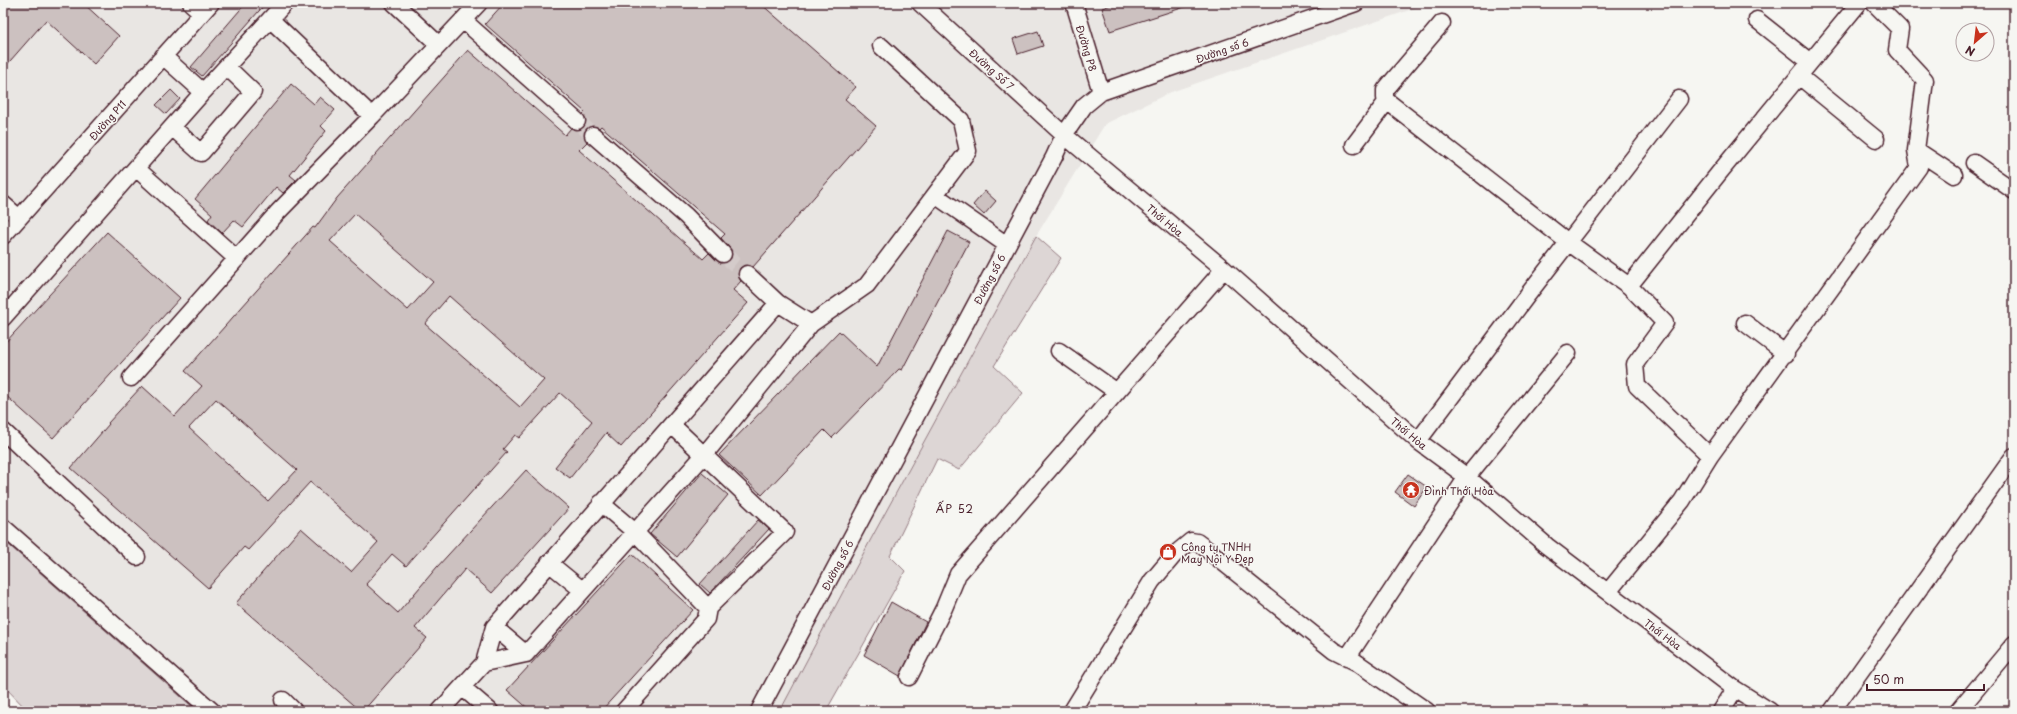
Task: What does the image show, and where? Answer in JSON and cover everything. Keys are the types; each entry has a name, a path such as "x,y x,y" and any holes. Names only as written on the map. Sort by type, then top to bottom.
{"street":[{"path":"3,318 172,127 285,3"},
{"path":"394,3 438,44"},
{"path":"130,378 278,212 372,116 438,44 479,3"},
{"name":"Đường Số 7","path":"920,3 1064,135"},
{"name":"Đường P8","path":"1074,3 1101,92"},
{"name":"Đường số 6","path":"759,711 1064,135 1084,106 1101,92 1356,3"},
{"path":"1629,286 1859,3"},
{"path":"1608,592 1682,501 1710,456 1786,354 1919,167 1916,150 1925,80 1897,50 1900,29 1874,3"},
{"name":"Đường P11","path":"3,236 163,56 201,6"},
{"path":"270,19 372,116"},
{"path":"463,20 577,121"},
{"path":"1757,20 1810,62"},
{"path":"1442,23 1385,90 1385,98 1568,242 1629,286 1665,323 1635,364 1637,386 1710,456"},
{"path":"484,663 526,654 704,454 811,324 867,285 968,151 961,120 881,46"},
{"path":"163,56 204,92"},
{"path":"172,127 200,153 254,92 227,67"},
{"path":"1799,76 1876,139"},
{"path":"1418,442 1568,242 1679,99"},
{"path":"1354,145 1387,101"},
{"path":"593,135 686,216 723,254"},
{"name":"Thới Hòa","path":"1064,135 1224,270 1418,442 1467,477 1547,546 1735,689 1770,711"},
{"path":"1916,150 1954,175"},
{"path":"1974,163 2014,191"},
{"path":"136,168 237,258"},
{"path":"935,195 1007,245"},
{"path":"3,204 19,218"},
{"path":"909,676 944,608 958,574 1224,270"},
{"path":"747,274 778,303 811,324"},
{"path":"440,711 484,663 494,627 601,503 672,425 778,303"},
{"path":"1745,323 1786,354"},
{"path":"1059,352 1117,392"},
{"path":"1348,658 1467,477 1568,353"},
{"path":"624,711 706,619 708,608 785,532 672,425"},
{"path":"3,430 137,557"},
{"path":"1832,711 2014,456"},
{"path":"601,503 635,532 708,608"},
{"path":"3,527 212,711"},
{"path":"1072,711 1152,582 1174,555 1191,541 1196,542 1209,551 1334,651 1348,658 1427,711"},
{"path":"549,563 582,590"},
{"path":"494,627 526,654"},
{"path":"1958,711 2011,653"},
{"path":"462,687 490,711"},
{"path":"1722,711 1735,689"}],"shaded area":[{"path":"3,3 1430,3 1171,92 1105,124 1036,236 1061,258 994,366 1023,393 959,470 937,459 890,556 905,571 826,711 28,711 3,685"},
{"path":"1036,236 1061,258 994,366 1023,393 959,470 937,459 890,556 905,571 826,711 780,711 871,539"},
{"path":"3,540 197,711 28,711 3,685"}],"building":[{"path":"3,3 83,3 119,36 94,64 46,20 3,69"},
{"path":"246,3 266,3 202,76 191,67"},
{"path":"504,3 760,3 856,87 845,99 876,126 753,267 745,265 740,268 738,276 741,281 733,290 748,303 621,447 606,433 570,478 555,467 592,421 560,393 519,438 515,435 503,449 507,452 406,566 392,554 366,584 398,613 437,567 526,470 569,508 492,593 465,569 415,628 427,638 363,711 361,711 236,603 301,528 351,572 378,542 310,482 248,550 244,547 208,588 71,468 109,424 108,423 142,386 175,416 202,386 185,371 313,227 315,228 337,198 468,50 565,135 571,128 575,130 584,128 586,123 583,114 585,112 485,24","holes":["590,126 599,128 601,126 725,234 721,238 732,251 730,260 726,263 720,263 709,253 703,259 579,150 587,142 584,133","355,214 433,282 408,310 330,241","449,296 544,380 520,407 425,324","216,399 297,470 268,501 189,428"]},
{"path":"1117,3 1187,3 1188,6 1110,31 1102,8"},
{"path":"1038,31 1043,46 1018,54 1013,39"},
{"path":"291,84 314,104 320,97 335,110 321,126 326,131 290,175 296,180 283,193 276,187 243,227 234,220 222,233 208,220 212,214 195,199"},
{"path":"171,90 180,99 166,114 156,105"},
{"path":"985,191 996,201 984,215 973,205"},
{"path":"948,231 969,242 902,370 899,369 832,438 824,430 762,495 719,455 839,331 877,367"},
{"path":"107,232 180,298 53,438 3,393 3,345"},
{"path":"702,473 728,495 677,557 650,534"},
{"name":"Đình Thới Hòa","path":"1408,474 1427,487 1414,506 1395,492"},
{"path":"758,520 769,529 710,593 700,584"},
{"path":"632,554 693,610 601,711 531,711 507,690"},
{"path":"891,602 926,622 900,676 864,655"}],"tunnel":[{"path":"577,121 593,135"},
{"path":"723,254 747,274"}],"place":[{"name":"Đình Thới Hòa","path":"1411,490"},
{"name":"Công ty TNHH May Nội Y Đẹp","path":"1168,552"}],"district":[{"name":"ẤP 52","path":"955,508"}]}
